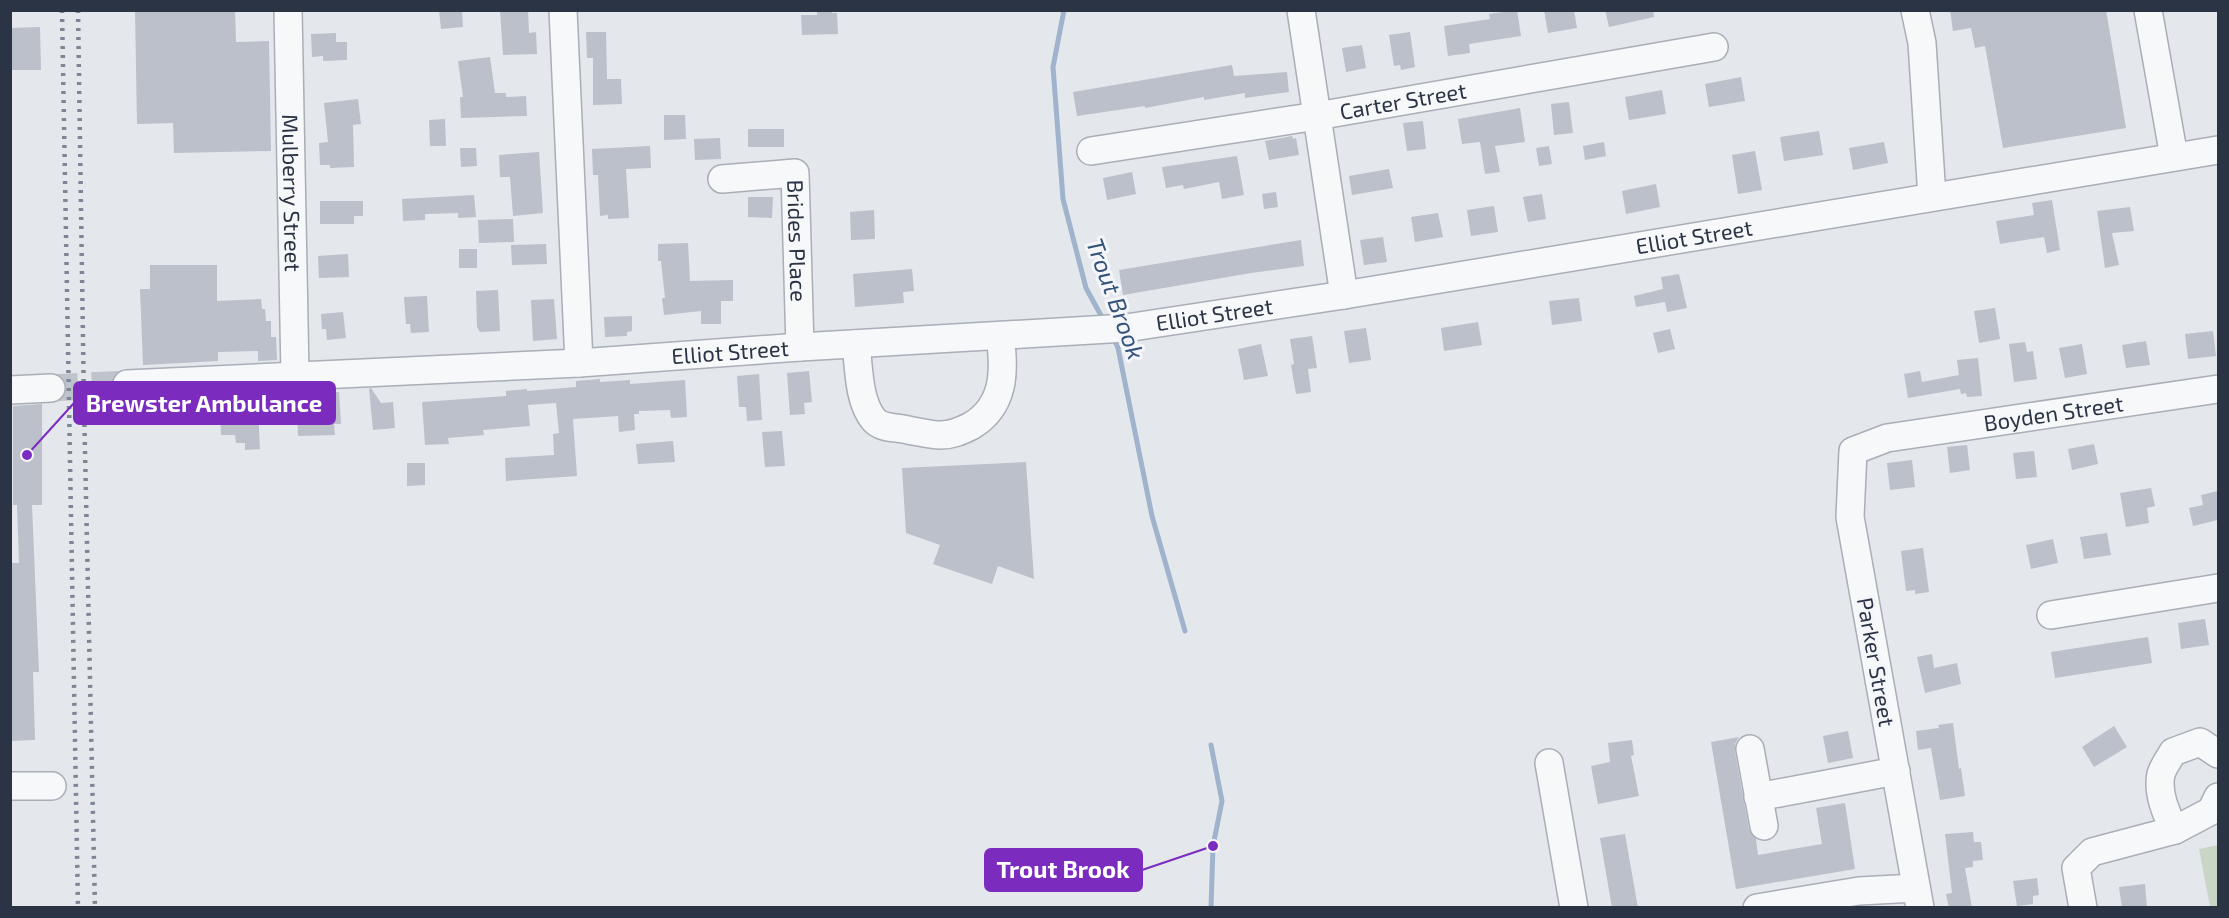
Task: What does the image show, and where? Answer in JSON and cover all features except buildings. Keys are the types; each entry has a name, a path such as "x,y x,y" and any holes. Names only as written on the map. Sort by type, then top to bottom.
{"street":[{"name":"Mulberry Street","path":"288,10 295,375"},
{"path":"563,10 579,363"},
{"path":"1301,10 1344,295"},
{"path":"1915,10 1922,43 1932,197"},
{"path":"2148,10 2174,157"},
{"name":"Carter Street","path":"1091,151 1317,116 1714,47"},
{"name":"Elliot Street","path":"127,384 579,363 800,347 1126,328 1344,295 2218,150"},
{"name":"Brides Place","path":"722,179 795,173 800,347"},
{"path":"856,344 861,386 867,410 875,422 889,427 941,435 960,432 977,422 990,410 1000,393 1003,376 1000,336"},
{"path":"10,390 51,388"},
{"name":"Boyden Street","path":"1887,438 2218,389"},
{"name":"Parker Street","path":"1887,438 1853,451 1850,517 1918,898"},
{"path":"2051,615 2218,588"},
{"path":"2175,830 2167,817 2161,785 2161,774 2173,752 2200,742 2218,754"},
{"path":"1750,749 1764,826"},
{"path":"1549,763 1574,908"},
{"path":"1758,797 1896,771"},
{"path":"10,786 52,786"},
{"path":"2083,908 2076,868 2092,852 2175,830 2211,811 2218,797"},
{"path":"1757,908 1859,891 1918,898"}],"green space":[{"path":"2218,845 2218,907 2210,907 2199,849"}],"waterway":[{"name":"Trout Brook","path":"1064,10 1053,67 1063,199 1086,288 1104,321"},
{"name":"Trout Brook","path":"1113,337 1118,348 1152,516 1185,631"},
{"name":"Trout Brook","path":"1211,745 1222,801 1213,846 1211,908"}],"tunnel":[{"path":"51,388 127,384"}],"railway":[{"path":"62,10 78,908"},
{"path":"78,10 95,908"}],"place":[{"name":"Brewster Ambulance","path":"27,455"},
{"name":"Trout Brook","path":"1213,846"}]}
